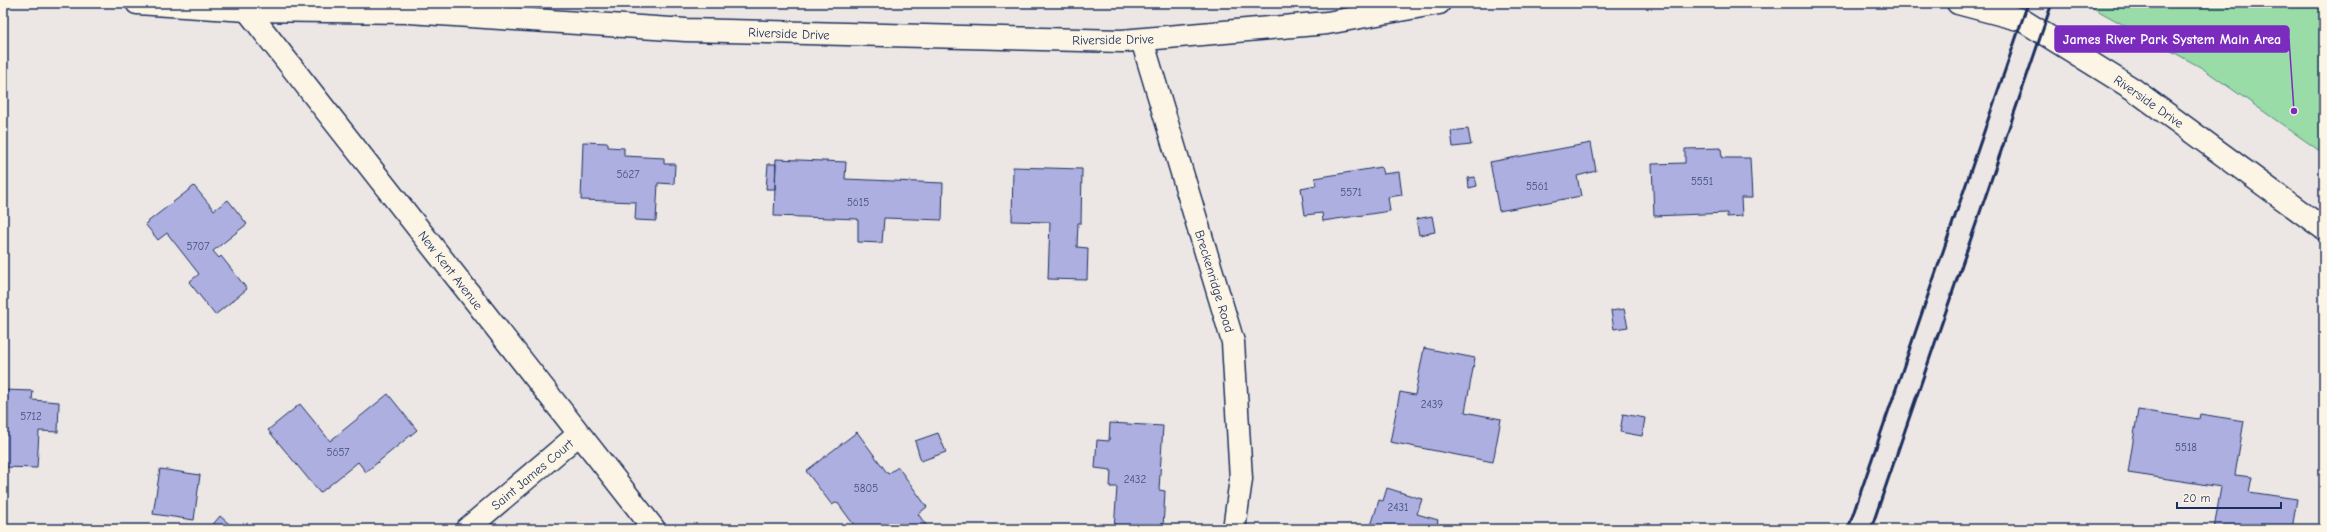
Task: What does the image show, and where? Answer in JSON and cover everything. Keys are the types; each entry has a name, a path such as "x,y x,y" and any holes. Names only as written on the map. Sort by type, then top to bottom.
{"street":[{"name":"Riverside Drive","path":"137,3 247,10 409,12 686,30 1122,41 1327,23 1440,3"},
{"name":"Riverside Drive","path":"1958,3 2022,20 2094,64 2133,89 2324,229"},
{"name":"New Kent Avenue","path":"247,10 654,529"},
{"name":"Breckenridge Road","path":"1142,40 1233,342 1241,479 1234,529"},
{"name":"Saint James Court","path":"467,529 579,434"}],"green space":[{"path":"2084,3 2324,3 2324,154 2202,68"}],"building":[{"path":"1468,129 1471,145 1453,147 1451,131"},
{"path":"583,142 608,143 608,147 624,148 624,156 664,158 664,164 675,164 674,184 658,183 656,221 635,220 636,202 581,200"},
{"path":"1591,143 1596,171 1577,176 1581,196 1499,211 1490,162"},
{"path":"1721,148 1722,158 1750,158 1752,198 1741,198 1742,216 1727,217 1727,213 1654,216 1652,164 1685,163 1685,149"},
{"path":"776,159 846,162 845,179 943,183 942,220 884,218 882,243 858,242 858,219 774,216"},
{"path":"768,164 776,164 775,189 766,189"},
{"path":"1013,167 1082,169 1081,223 1078,223 1077,247 1088,248 1087,280 1048,279 1050,222 1012,221"},
{"path":"1381,167 1383,174 1399,172 1402,195 1388,197 1390,211 1323,221 1322,213 1305,215 1301,188 1316,185 1315,178"},
{"path":"1475,177 1477,186 1469,188 1468,178"},
{"path":"194,186 214,210 228,200 247,224 213,251 219,258 221,256 247,289 215,315 189,282 199,274 167,233 158,240 145,224"},
{"path":"1432,216 1435,232 1419,235 1416,219"},
{"path":"1624,309 1628,327 1614,329 1611,311"},
{"path":"1424,348 1475,358 1465,412 1501,419 1493,462 1390,442 1400,392 1415,395"},
{"path":"3,390 33,391 32,400 59,402 58,432 39,431 37,468 3,467"},
{"path":"388,394 417,430 366,472 358,462 320,493 268,430 300,404 330,441"},
{"path":"2138,410 2199,419 2200,414 2244,421 2235,475 2252,477 2249,492 2297,499 2292,529 2214,529 2221,487 2128,473"},
{"path":"1623,414 1645,418 1642,436 1620,432"},
{"path":"1110,423 1163,426 1159,490 1165,491 1163,529 1114,529 1117,487 1110,487 1111,470 1095,468 1097,440 1109,441"},
{"path":"857,432 888,474 898,467 927,507 918,514 929,529 857,529 837,502 832,505 806,471"},
{"path":"938,433 946,452 921,461 915,441"},
{"path":"160,469 200,475 194,520 153,514"},
{"path":"1387,488 1422,499 1417,514 1438,520 1436,529 1370,529 1379,500 1383,501"},
{"path":"220,516 235,529 209,529"}],"railway":[{"path":"1848,529 2028,3"},
{"path":"1871,529 2052,3"}],"place":[{"name":"James River Park System Main Area","path":"2294,111"}]}
